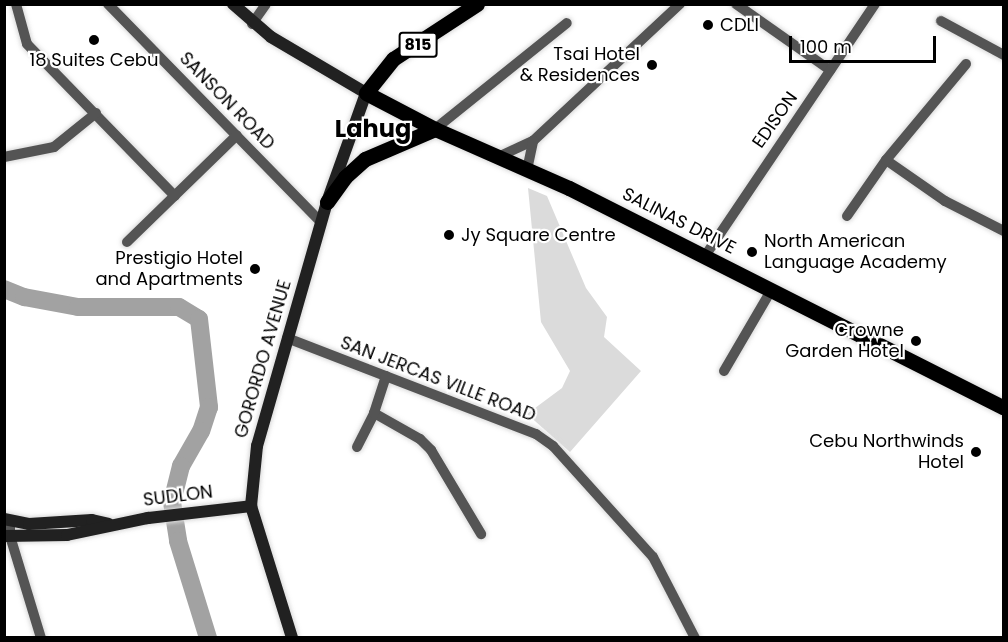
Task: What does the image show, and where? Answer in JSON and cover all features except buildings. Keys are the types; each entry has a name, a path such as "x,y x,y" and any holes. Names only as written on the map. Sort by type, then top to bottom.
{"main road":[{"path":"233,4 252,24 366,93"},
{"name":"815","path":"366,93 393,59 477,4"},
{"name":"SALINAS DRIVE","path":"366,93 435,129 526,170 772,289 1004,408"},
{"name":"GORORDO AVENUE","path":"292,638 251,506 257,446 327,201 366,93"},
{"path":"327,201 345,177 366,159 435,129"},
{"name":"SUDLON","path":"8,539 67,535 148,518 251,506"},
{"name":"SUDLON","path":"7,520 93,520 111,525"}],"street":[{"path":"16,4 27,44 175,196"},
{"name":"SANSON ROAD","path":"108,4 321,222"},
{"path":"252,24 266,4"},
{"path":"498,157 533,141 680,4"},
{"path":"736,4 830,70"},
{"name":"EDISON","path":"705,256 875,4"},
{"path":"941,21 1004,55"},
{"path":"435,129 567,23"},
{"path":"847,216 886,160 966,64"},
{"path":"4,157 54,147 96,113"},
{"path":"127,242 237,135"},
{"path":"526,170 533,141"},
{"path":"886,160 945,201 1004,231"},
{"path":"724,370 772,289"},
{"name":"SAN JERCAS VILLE ROAD","path":"287,338 536,434 553,446 653,557 695,638"},
{"path":"357,447 374,413 386,376"},
{"path":"374,413 420,439 431,450 481,534"},
{"path":"7,520 8,539 42,638"}],"shaded area":[{"path":"528,188 547,196 586,288 607,317 604,337 641,371 570,452 527,414 562,388 570,371 541,322"}],"waterway":[{"path":"4,289 24,297 78,307 179,307 199,319 209,407 201,431 181,466 172,502 178,541 208,638"}],"place":[{"name":"CDLI","path":"708,25"},
{"name":"18 Suites Cebu","path":"94,40"},
{"name":"Tsai Hotel & Residences","path":"652,65"},
{"name":"Jy Square Centre","path":"449,235"},
{"name":"North American Language Academy","path":"752,252"},
{"name":"Prestigio Hotel and Apartments","path":"255,269"},
{"name":"Crowne Garden Hotel","path":"916,341"},
{"name":"Cebu Northwinds Hotel","path":"976,452"}],"district":[{"name":"Lahug","path":"373,129"}]}
